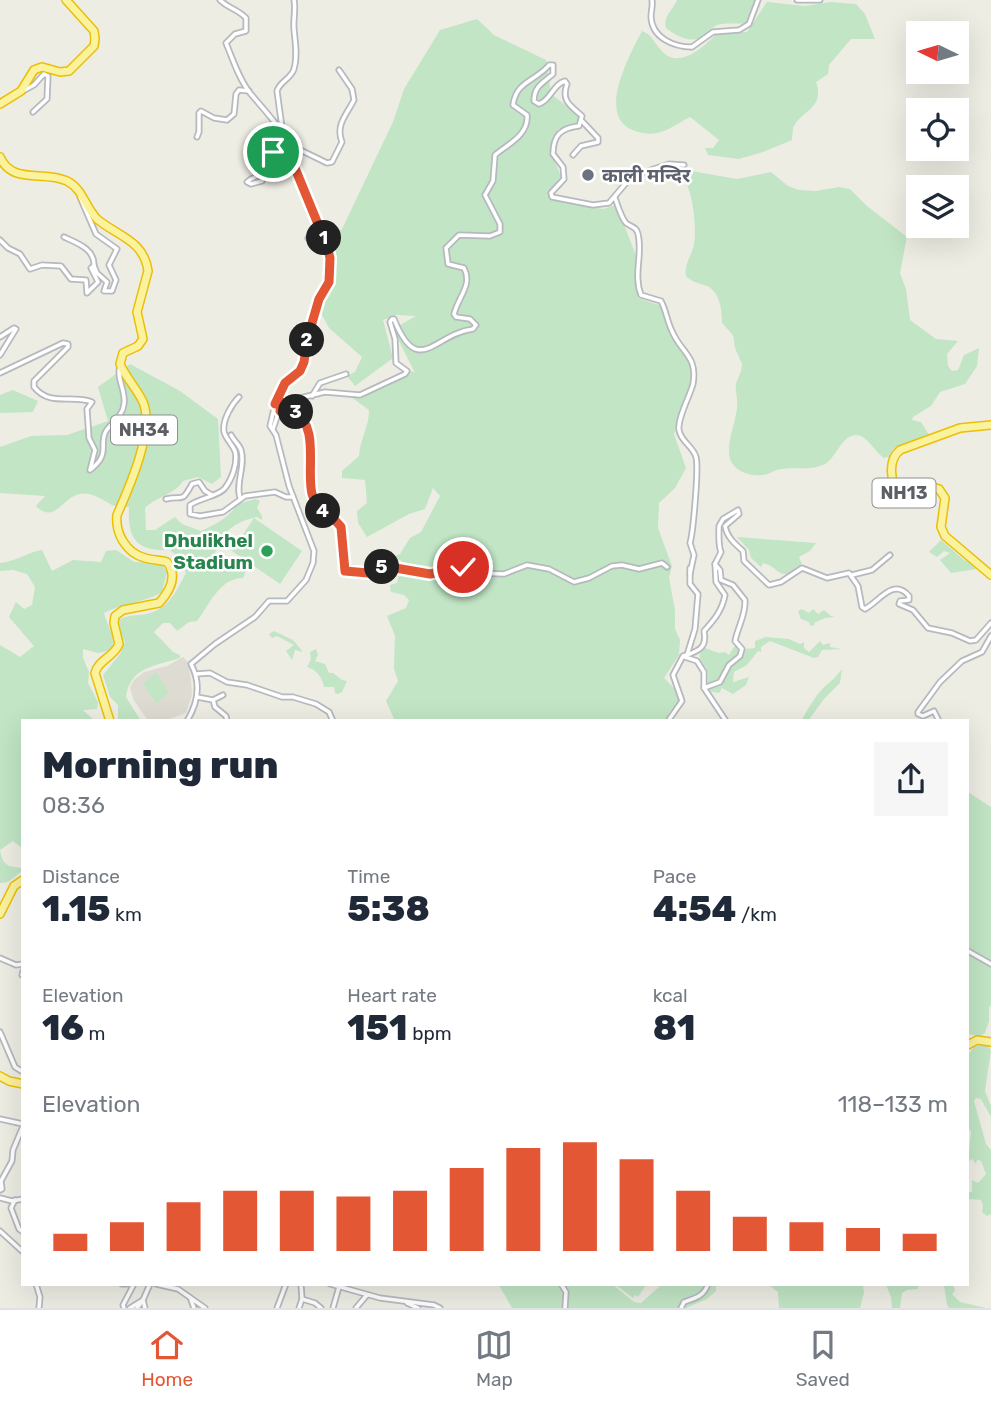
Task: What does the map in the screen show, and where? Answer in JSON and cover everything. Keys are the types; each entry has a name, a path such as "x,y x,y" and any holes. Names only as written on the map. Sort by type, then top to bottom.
{"highway":[{"path":"0,104 21,91 34,70 42,67 60,72 69,71 94,46 94,31 66,0"},
{"path":"0,157 10,171 61,179 73,185 95,216 142,251 148,271 137,312 143,339 138,346 123,354 120,364"},
{"name":"NH34","path":"109,719 95,673 119,644 115,616 123,610 159,603 169,589 173,576 167,562 145,558 126,547 118,529 117,514 134,477 145,426 144,406 120,364"},
{"name":"NH13","path":"991,425 960,428 900,450 894,456 891,470 895,487 901,493 928,487 939,489 945,498 941,527 945,536 991,575"},
{"path":"0,914 14,886 21,881"},
{"path":"969,1044 977,1040 991,1042"},
{"path":"0,1076 21,1084"}],"street":[{"path":"220,0 246,18 246,31 235,34 226,43 238,74 249,92 283,134"},
{"path":"188,719 197,697 196,674 191,664 255,617 269,601 288,601 306,580 313,563 314,551 293,497 270,420 285,383 300,371 319,299 329,282 330,258 284,142 277,91 278,86 294,68 297,45 294,0"},
{"path":"653,0 652,20 661,37 671,44 685,47 692,47 713,32 743,28 749,24 758,0"},
{"path":"797,0 820,0"},
{"path":"275,404 325,391 360,396 405,374 407,371 396,363 395,339 390,322 392,319 406,344 415,349 433,346 458,330 473,329 475,326 470,319 456,317 454,314 458,299 466,288 467,273 464,268 448,264 446,248 459,235 490,236 500,232 500,224 485,195 492,181 495,155 515,140 526,124 527,115 513,104 515,94 520,86 543,73 549,65 553,65 553,74 537,86 534,101 539,104 545,102 559,82 565,81 565,100 598,138 598,142 581,146 573,155"},
{"path":"284,142 327,163 332,162 342,142 339,135 341,120 354,100 352,89 339,70"},
{"path":"21,91 34,85 44,74 48,75 47,99 33,112"},
{"path":"197,137 199,113 207,113 222,120 231,118 234,114 236,94 239,90 249,92"},
{"path":"582,121 579,125 564,129 556,138 553,154 563,167 564,178 551,193 552,197 593,205 609,203 632,176 669,164 684,165"},
{"path":"251,148 288,152"},
{"path":"262,181 251,184 247,182 250,178 295,170"},
{"path":"64,237 80,244 90,253 97,273 107,282 104,291 112,291 116,280 108,265 117,249 96,234 80,201 79,191"},
{"path":"615,198 625,222 636,229 639,235 636,282 641,295 661,301 673,334 693,360 693,382 678,428 683,440 691,445 697,467 692,525 694,535 690,543 694,555 690,575"},
{"path":"308,238 318,225"},
{"path":"0,240 20,254 30,269 42,265 61,266 71,279 86,280 87,293 98,282 91,272 94,266"},
{"path":"0,337 16,329 0,355"},
{"path":"0,373 62,343 68,344 34,381 34,387 49,399 78,398 92,402 87,409 89,438 95,450 90,470 99,463 105,432 121,413 124,404 119,379 120,364"},
{"path":"311,396 320,383 346,373"},
{"path":"239,397 232,404 224,425 224,433 235,451 232,475 224,489 190,505 190,514 200,516 223,512 240,498 275,492 293,497"},
{"path":"273,429 282,402"},
{"path":"280,411 294,411 306,421 311,451 312,494 326,515 341,527 345,571 368,573 384,566 430,574 463,567 478,573 504,574 527,565 549,569 574,582 589,578 612,566 639,569 662,563 667,567"},
{"path":"231,435 242,452 238,492 240,498"},
{"path":"166,499 189,494 192,484 199,482 205,491 212,495"},
{"path":"685,656 704,645 704,631 718,615 724,602 725,595 716,582 715,564 720,552 718,545 721,538 719,526 723,519 738,510 736,518 725,526 727,535 743,551 744,561 764,583 774,585 802,568 827,578 847,573 852,575 872,570 890,555"},
{"path":"705,688 720,682 729,665 742,651 742,647 735,641 737,627 745,613 745,600 733,585 721,580 720,570 715,564"},
{"path":"670,719 682,703 673,675 685,656 695,629 698,597 697,590 690,584 690,568"},
{"path":"852,575 858,586 863,609 883,593 898,589 909,596 909,600 900,601 899,604 913,610 928,628 935,631 976,640 991,623"},
{"path":"938,719 934,711 923,716 918,715 918,712 940,682 962,662 982,652 991,636"},
{"path":"685,656 697,661 705,672 705,688 725,719"},
{"path":"196,674 210,673 226,682 316,704 329,712 331,719"},
{"path":"197,697 213,700 223,695"},
{"path":"213,700 215,707 227,719"},
{"path":"969,952 991,964"},
{"path":"0,958 16,965 21,964"},
{"path":"0,1032 15,1067 21,1070"},
{"path":"0,1119 21,1124"},
{"path":"0,1191 1,1181 12,1161 13,1150 21,1130"},
{"path":"0,1198 21,1199"},
{"path":"15,1200 11,1208 21,1228"},
{"path":"16,1219 21,1218"},
{"path":"0,1231 21,1250"},
{"path":"37,1286 39,1308"},
{"path":"124,1308 123,1304 133,1286"},
{"path":"138,1308 149,1286"},
{"path":"165,1286 178,1289 205,1308"},
{"path":"277,1308 285,1286"},
{"path":"299,1308 302,1299 301,1286"},
{"path":"336,1286 367,1295 440,1308"},
{"path":"562,1286 566,1292 565,1308"},
{"path":"681,1308 682,1304 698,1297 707,1286"},
{"path":"333,1308 339,1287"},
{"path":"356,1308 367,1295"},
{"path":"190,1298 194,1308"},
{"path":"302,1299 321,1308"},
{"path":"130,1308 143,1300"},
{"path":"143,1300 145,1308"},
{"path":"402,1301 418,1308"}],"shaded area":[{"path":"183,657 188,662 192,695 186,713 170,719 147,719 133,699 130,687 144,672 167,666"}],"green space":[{"path":"677,0 755,0 749,23 718,25 693,40 678,36 666,28 667,17"},
{"path":"767,2 805,6 831,2 856,4 865,14 875,39 851,39 829,65 828,74 816,82 818,91 815,103 793,128 792,140 739,159 708,155 705,148 713,148 719,140 690,117 664,131 651,134 635,131 623,124 617,113 616,100 624,70 642,31 668,56 683,58 705,45 717,33 747,32"},
{"path":"477,19 494,35 546,60 551,94 580,116 581,121 558,129 554,156 563,181 550,190 550,198 603,209 616,205 636,255 638,298 662,306 669,331 691,366 691,387 674,434 686,468 675,488 659,503 658,528 672,566 669,578 675,610 675,629 680,640 679,655 664,678 678,692 680,701 666,719 394,719 386,701 398,681 394,669 395,636 387,616 406,608 409,600 404,595 391,592 390,585 397,583 402,561 392,557 400,554 410,538 421,532 440,496 433,488 425,509 409,514 367,537 358,523 357,511 367,503 365,480 342,478 342,471 359,456 368,422 369,410 351,397 373,390 412,371 415,373 393,329 416,316 397,315 383,320 393,358 355,386 347,376 355,372 362,357 329,328 321,313 323,293 330,285 330,238 342,229 393,122 404,89 440,30"},
{"path":"691,171 737,179 771,172 788,186 799,190 816,191 839,187 850,189 906,236 900,273 906,289 910,320 936,339 958,341 947,354 948,366 952,371 958,370 964,355 979,348 977,366 965,384 940,392 931,406 913,417 912,420 921,422 929,435 893,449 889,457 884,458 864,438 856,435 846,439 829,461 820,466 780,469 756,475 746,473 732,464 729,444 737,407 736,384 742,364 733,335 722,323 721,307 715,292 686,276 695,238 695,222 686,183"},
{"path":"130,364 180,391 218,419 221,477 212,484 198,477 183,481 175,489 149,504 145,508 146,530 155,530 175,517 182,524 201,531 226,517 237,504 256,499 260,501 257,508 262,516 262,520 257,517 230,529 215,553 242,567 246,571 243,578 235,579 221,588 197,621 189,622 177,631 170,623 163,623 154,632 173,652 180,655 180,658 145,669 133,679 126,697 140,719 118,719 118,705 110,697 103,675 120,654 125,642 120,634 119,620 159,609 173,596 186,573 178,557 170,550 149,549 136,541 130,528 129,507 114,506 94,496 79,494 56,510 47,512 36,506 45,496 0,493 0,447 31,436 67,435 108,421 98,387"},
{"path":"13,390 38,401 33,412 0,413 0,395"},
{"name":"Dhulikhel Stadium","path":"254,518 302,551 280,584 232,551"},
{"path":"737,537 816,543 810,551 799,557 802,564 795,568 798,572 785,574 763,563 761,567 751,558 749,550"},
{"path":"941,540 977,569 951,573 940,560 950,553 944,551 937,557 929,552"},
{"path":"42,550 52,571 73,560 101,562 106,551 116,550 134,562 161,563 167,572 162,592 104,613 112,636 112,650 98,653 83,649 83,658 89,672 88,683 98,702 97,709 83,710 93,719 21,719 21,847 13,841 0,850 0,645 20,657 34,646 9,617 16,602 24,609 32,605 35,587 27,574 13,570 0,571 0,563"},
{"path":"802,609 809,613 813,609 818,614 824,610 835,617 825,618 814,623 814,626 801,619 798,611"},
{"path":"274,631 293,640 303,652 295,650 292,660 286,651 294,645 277,636 272,638 269,634"},
{"path":"766,637 789,639 800,644 804,642 804,648 809,652 820,641 823,645 830,643 830,647 842,649 822,650 818,657 814,658 770,641 761,647 761,652 758,651 747,665 734,672 733,682 749,677 746,685 733,694 722,688 719,693 708,691 708,673 700,658 702,647 729,655 736,644 739,645 739,653 735,655 739,661 744,655 744,649 755,648 755,641"},
{"path":"316,649 318,655 315,661 325,664 329,673 347,681 342,692 338,694 335,693 334,687 324,687 318,674 307,667 311,659 310,652"},
{"path":"842,669 840,683 810,719 802,719 818,694"},
{"path":"156,672 169,693 156,703 143,684"},
{"path":"969,793 991,807 991,1005 985,1033 980,1036 969,1034"},
{"path":"0,850 4,862 9,866 21,868 21,872 8,882 0,883"},
{"path":"988,1046 991,1050 985,1091 991,1106 991,1117 981,1099 976,1098 974,1101 986,1144 991,1150 991,1214 987,1216 982,1212 981,1200 969,1199 972,1180 978,1183 986,1174 981,1161 977,1160 976,1164 972,1159 969,1161 969,1054 974,1047"},
{"path":"500,1286 614,1286 634,1302 641,1303 660,1286 716,1286 716,1291 707,1299 686,1308 512,1308"},
{"path":"617,1286 645,1286 638,1297 635,1295 633,1298"},
{"path":"770,1286 863,1286 864,1293 860,1308 779,1308 778,1292"},
{"path":"886,1286 918,1286 918,1289 902,1293 900,1308 892,1308"},
{"path":"944,1286 953,1286 955,1291 952,1294 960,1302 986,1308 949,1308"}],"place":[{"name":"काली मन्दिर","path":"588,175"},
{"name":"Dhulikhel Stadium","path":"267,551"}],"route":[{"path":"273,152 288,152 330,258 329,282 321,292 307,340 304,362 300,371 285,383 275,404 282,402 280,411 294,411 306,421 311,451 312,494 326,515 341,527 345,571 368,573 384,566 430,574 463,567"}]}
